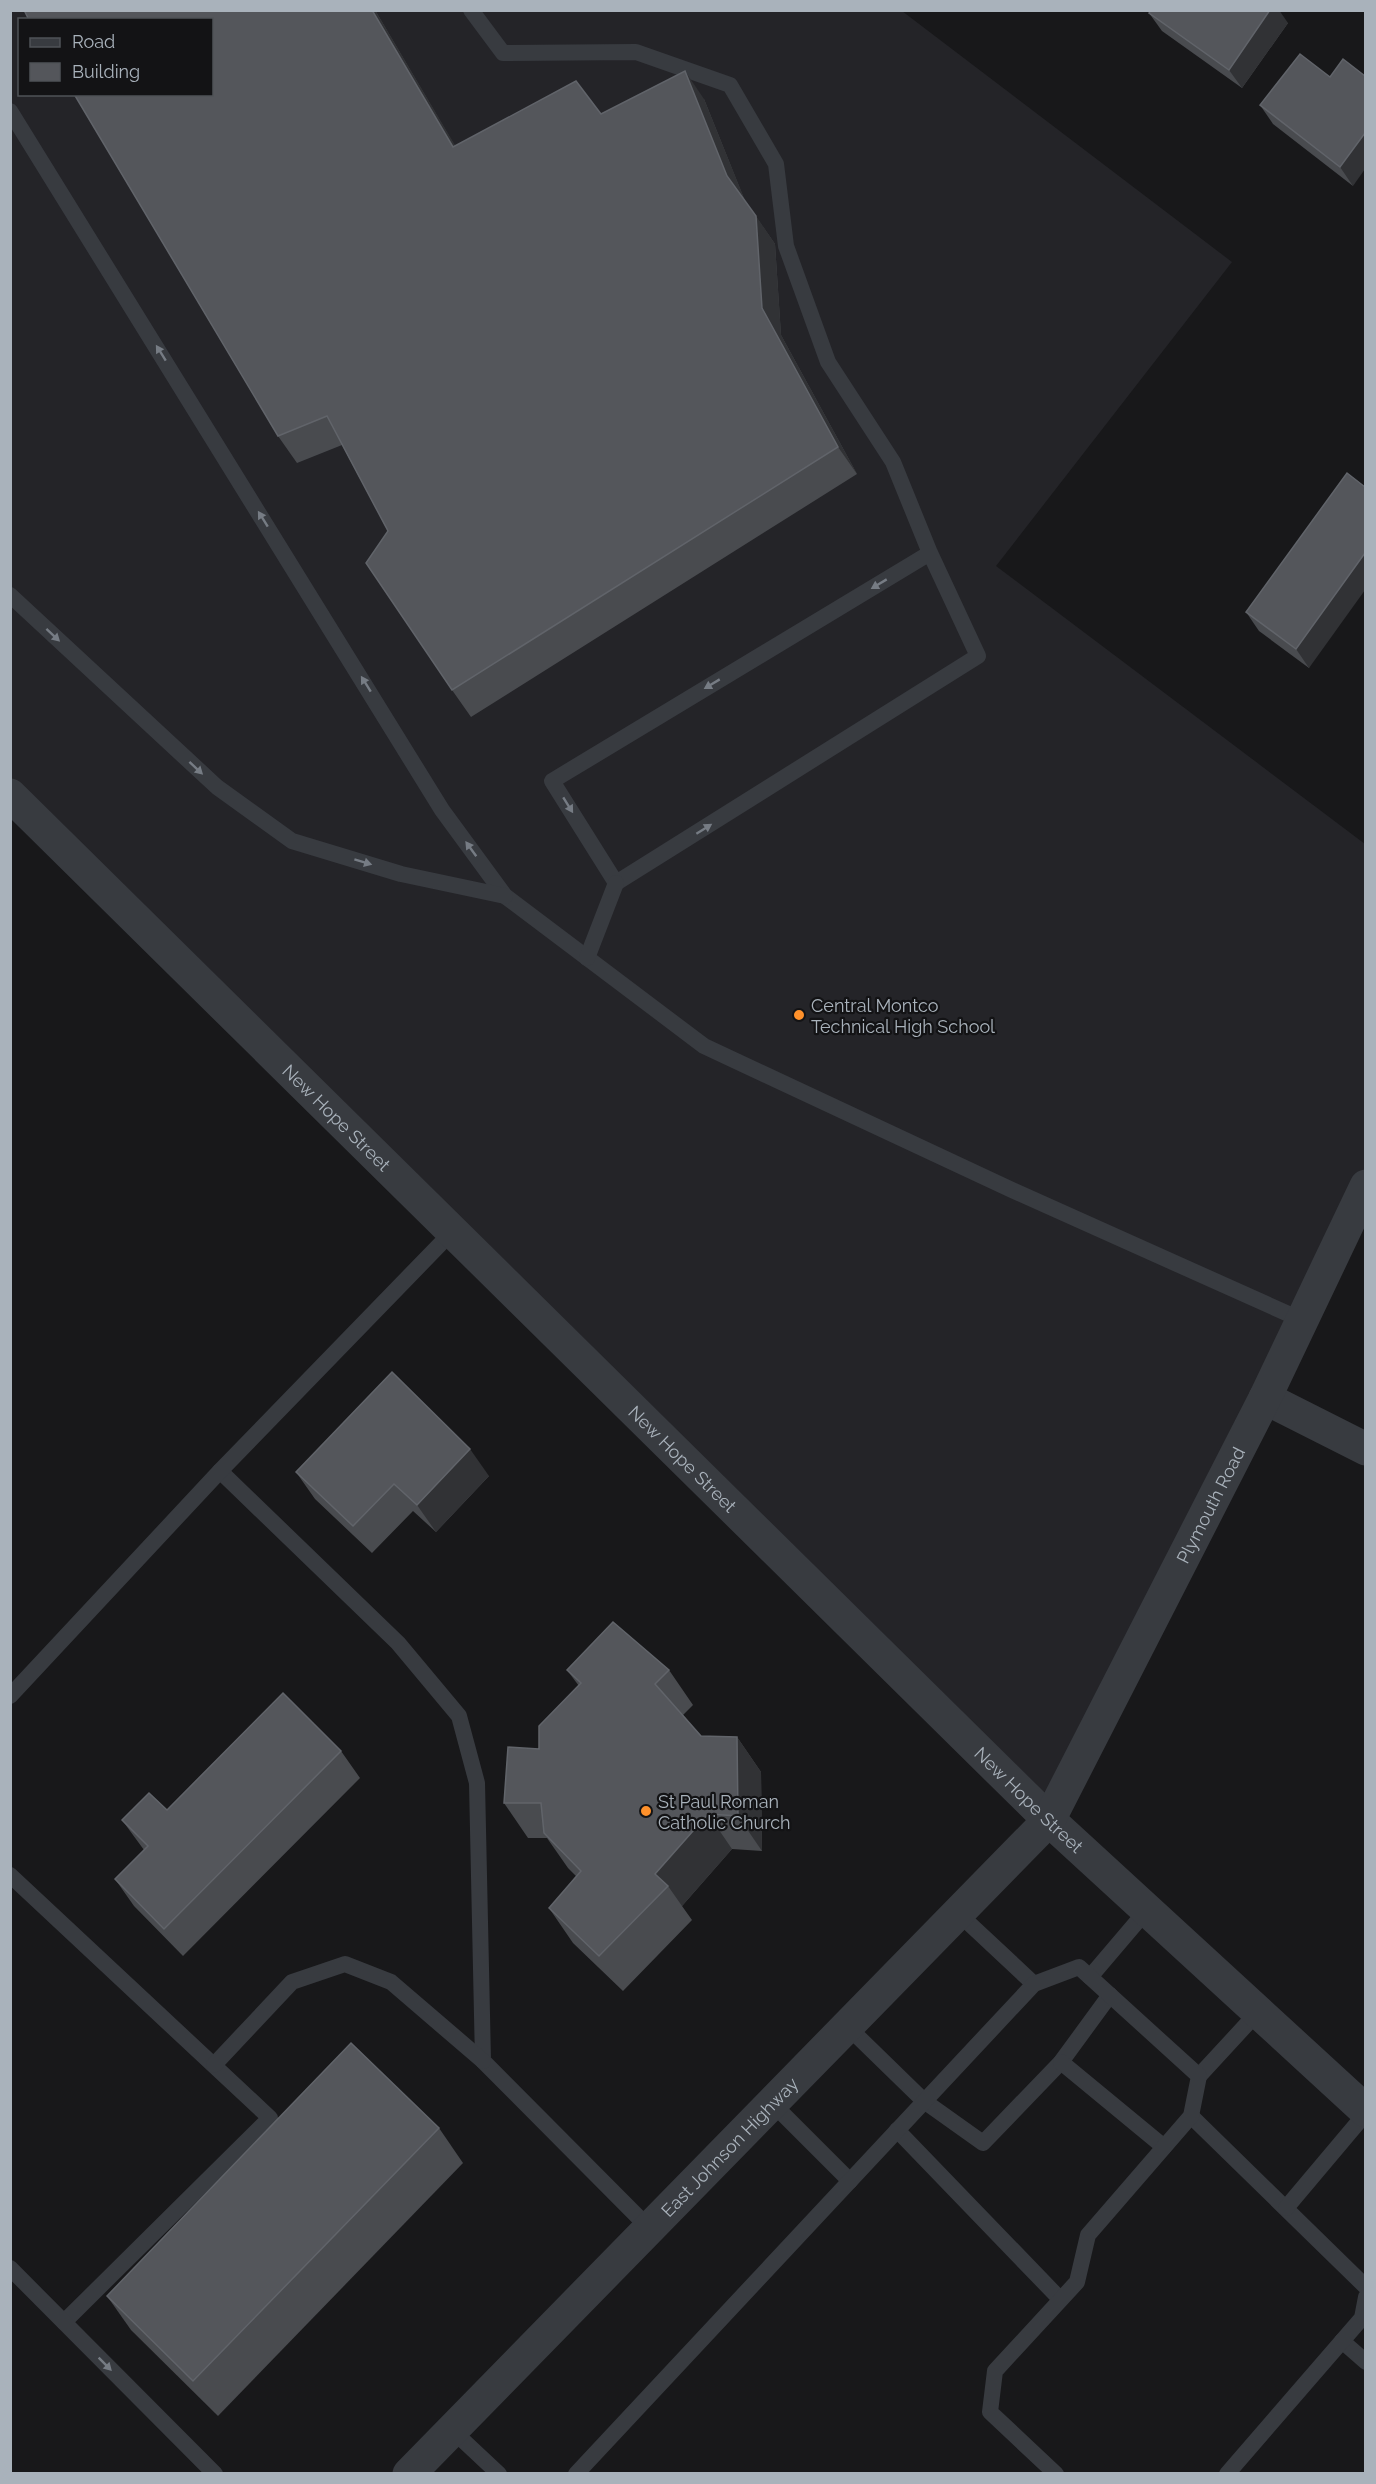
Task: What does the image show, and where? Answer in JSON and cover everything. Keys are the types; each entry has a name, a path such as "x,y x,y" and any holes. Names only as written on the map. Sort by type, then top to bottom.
{"street":[{"name":"New Hope Street","path":"10,795 1049,1820 1365,2112"},
{"name":"Plymouth Road","path":"1049,1820 1265,1398 1365,1186"},
{"path":"1265,1398 1365,1449"},
{"name":"East Johnson Highway","path":"409,2474 1049,1820"}],"lane":[{"path":"471,10 504,53 636,52 730,85 776,164 786,246 828,362 893,462 930,554 978,656 616,883 587,958"},
{"path":"10,111 442,810 505,896 704,1046 1012,1190 1302,1320"},
{"path":"616,883 552,781 930,554"},
{"path":"10,594 217,787 292,841 400,874 505,896"},
{"path":"10,1696 220,1471 453,1231"},
{"path":"220,1471 398,1643 459,1716 477,1784 483,2061"},
{"path":"10,1875 270,2118 64,2322"},
{"path":"1090,1977 1147,1910"},
{"path":"958,1913 1034,1984"},
{"path":"214,2065 292,1983 345,1964 391,1982 483,2061 649,2228"},
{"path":"576,2474 1034,1984 1079,1967 1199,2076"},
{"path":"847,2026 924,2101 983,2143 1061,2062 1110,1995"},
{"path":"1056,2474 990,2412 995,2371 1077,2282 1088,2235 1191,2116 1199,2076 1258,2012"},
{"path":"1061,2062 1164,2147"},
{"path":"772,2103 850,2181"},
{"path":"1286,2208 1365,2112"},
{"path":"1191,2116 1365,2287"},
{"path":"897,2130 1060,2299"},
{"path":"10,2268 215,2474"},
{"path":"1227,2474 1362,2318 1365,2297"},
{"path":"1342,2341 1365,2362"},
{"path":"452,2430 499,2474"}],"shaded area":[{"name":"Central Montco Technical High School","path":"10,11 902,11 1232,262 996,566 1365,844 1365,1186 1049,1820 11,795"}],"building":[{"path":"24,10 372,10 453,147 576,81 601,114 685,71 727,176 756,216 762,308 838,447 452,690 366,563 388,531 327,416 278,436 75,96 213,96 213,18 28,18"},
{"path":"1151,10 1270,10 1229,70 1149,13"},
{"path":"1300,54 1330,77 1343,59 1365,76 1365,133 1340,167 1260,105"},
{"path":"1347,473 1365,487 1365,553 1296,649 1246,612"},
{"path":"392,1372 470,1449 417,1505 394,1484 353,1526 296,1472"},
{"name":"St Paul Roman Catholic Church","path":"613,1622 669,1670 655,1684 701,1736 737,1737 738,1816 708,1814 655,1874 668,1886 599,1956 549,1908 581,1871 544,1833 541,1803 504,1803 508,1747 539,1749 539,1726 581,1683 567,1670"},
{"path":"283,1693 341,1751 164,1929 115,1879 148,1846 122,1820 149,1793 167,1810"},
{"path":"351,2043 439,2128 193,2381 107,2296"}],"place":[{"name":"Central Montco Technical High School","path":"799,1015"},
{"name":"St Paul Roman Catholic Church","path":"646,1811"}]}
